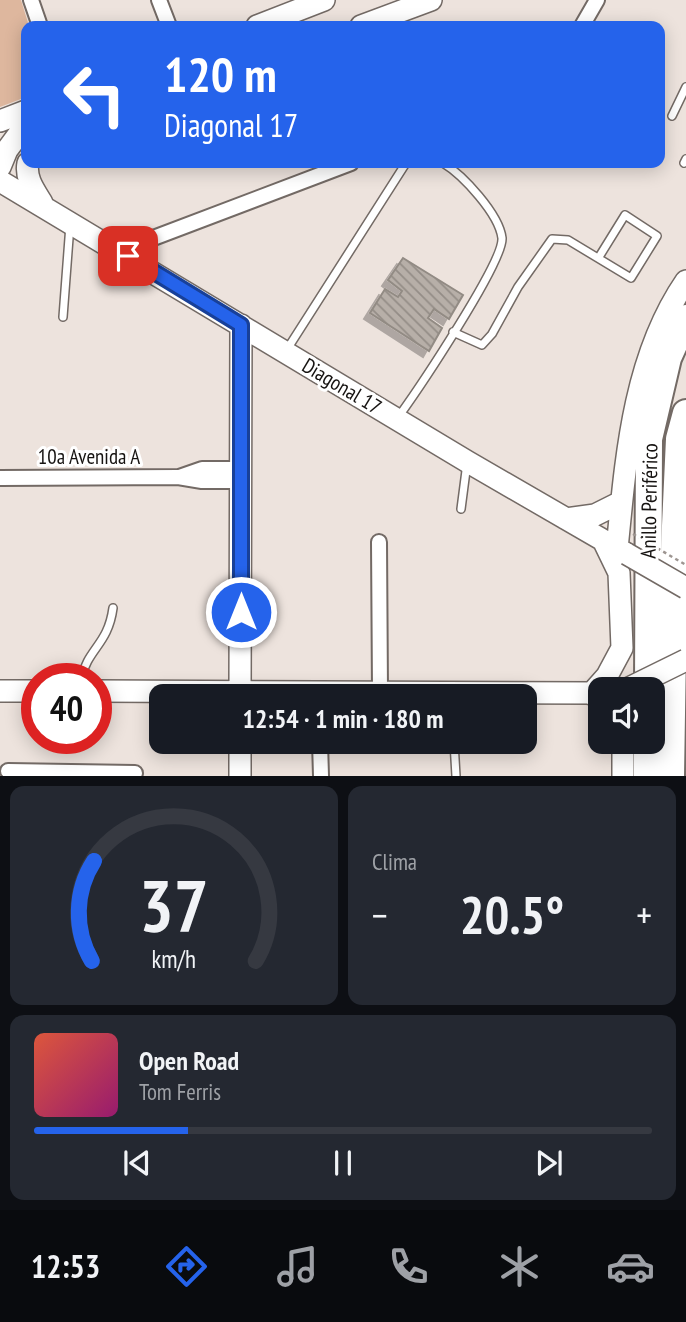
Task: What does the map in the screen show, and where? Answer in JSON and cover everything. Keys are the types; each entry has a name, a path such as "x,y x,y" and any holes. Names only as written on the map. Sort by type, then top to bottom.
{"highway":[{"name":"Anillo Periférico","path":"648,677 649,439 668,358 686,318"},
{"name":"Anillo Periférico","path":"671,776 675,526 680,439 686,413"},
{"path":"647,754 647,776"}],"main road":[{"path":"270,21 324,0"},
{"path":"370,21 402,5 430,0"},
{"path":"0,121 21,122"},
{"path":"0,167 7,150 21,129"},
{"path":"27,168 30,182 43,205"},
{"name":"Diagonal 17","path":"0,181 71,221 468,462 566,519 620,544 686,588"},
{"name":"Anillo Periférico","path":"620,544 621,502 632,422 651,353 671,302 686,281"},
{"path":"240,684 241,325"},
{"path":"566,519 595,515 621,502"},
{"path":"607,677 622,648 620,544"},
{"path":"652,677 685,657"},
{"path":"0,691 21,691"},
{"path":"112,691 149,692"},
{"path":"537,693 588,693"},
{"path":"240,754 240,776"},
{"path":"623,754 623,776"}],"street":[{"path":"31,0 38,21"},
{"path":"159,0 167,21"},
{"path":"585,21 597,0"},
{"path":"128,256 148,240 338,168"},
{"name":"10a Avenida A","path":"0,478 178,477 202,469 241,475"},
{"path":"379,542 380,684"},
{"path":"320,754 321,776"},
{"path":"8,771 26,774 135,774"}],"lane":[{"path":"671,116 686,87"},
{"path":"285,352 403,168"},
{"path":"396,419 453,332 499,253 502,238 481,198 452,168"},
{"path":"453,332 482,345 492,334 519,287 552,239 568,240 631,278 657,236 625,215 599,257"},
{"path":"63,317 71,221"},
{"path":"461,509 468,462"},
{"path":"84,663 103,643 110,627 113,608"},
{"path":"455,754 456,776"}],"path":[{"path":"620,544 686,565"}],"shaded area":[{"path":"0,0 21,0 27,21 21,21 21,99 0,107"}],"building":[{"path":"403,258 463,295 449,319 434,309 428,318 442,328 429,351 370,313 385,289 398,297 402,291 388,280"}],"route":[{"path":"128,256 241,325 241,612"}]}
